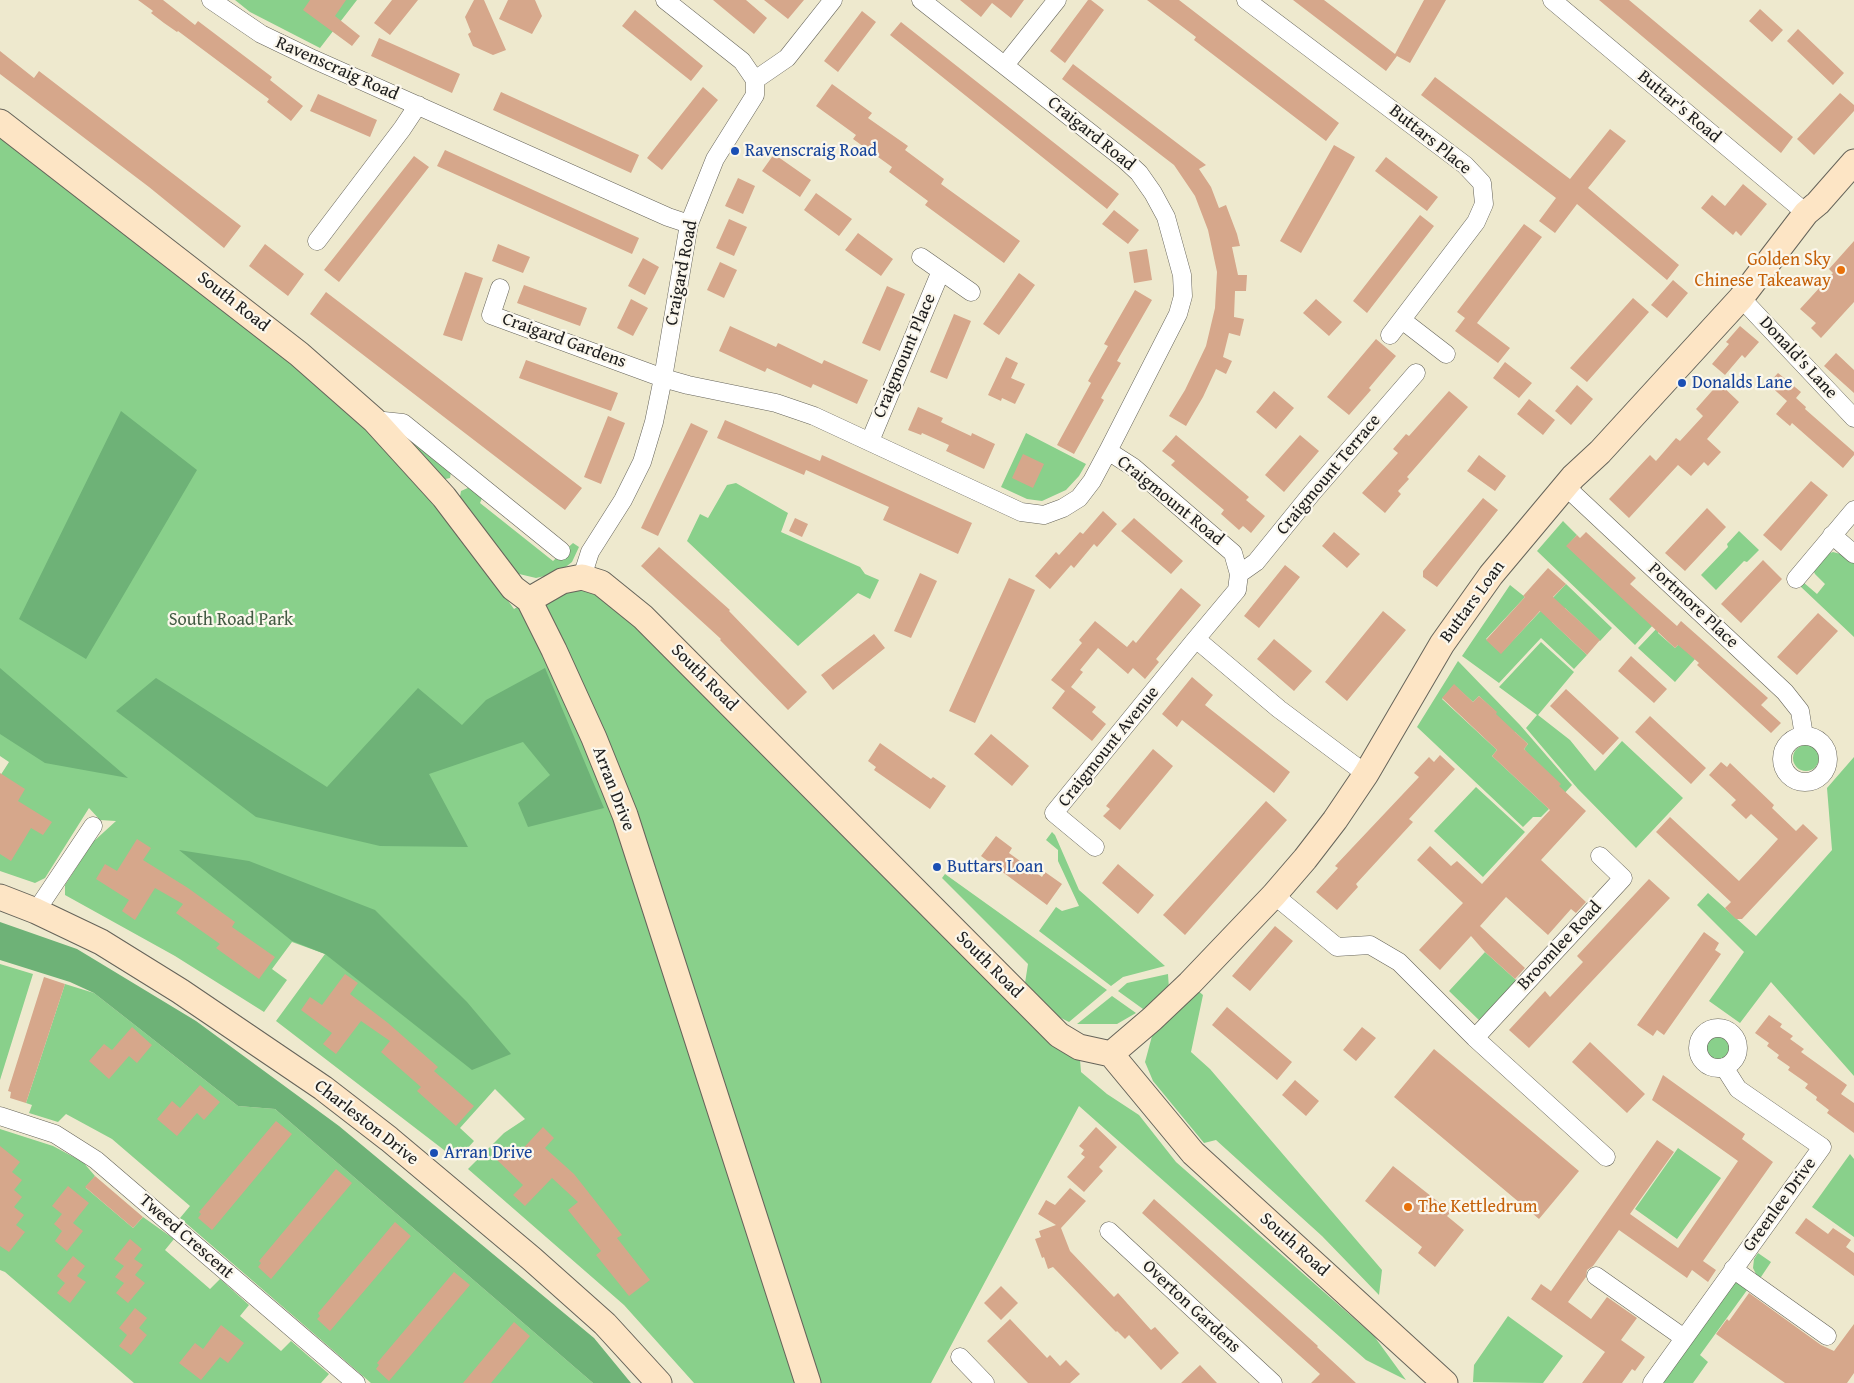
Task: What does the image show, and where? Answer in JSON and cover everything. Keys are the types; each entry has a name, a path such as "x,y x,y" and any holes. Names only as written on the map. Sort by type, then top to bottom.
{"street":[{"name":"Ravenscraig Road","path":"212,0 261,34 668,217 689,224"},
{"path":"665,0 742,61 755,80 787,58 833,0"},
{"name":"Craigard Road","path":"921,0 1140,173 1166,218 1182,275 1183,296 1178,314 1108,451"},
{"path":"1005,65 1057,0"},
{"name":"Buttars Place","path":"1246,0 1465,164 1482,183 1484,204 1476,222 1390,335"},
{"name":"Buttar's Road","path":"1552,0 1806,213"},
{"name":"Craigard Road","path":"582,577 590,552 623,500 642,462 654,422 663,378 689,224 715,159 755,96 755,80"},
{"path":"317,241 418,105"},
{"name":"South Road","path":"0,122 291,348 374,420"},
{"name":"Buttars Loan","path":"1111,1054 1190,983 1274,895 1305,859 1366,774 1457,621 1492,575 1565,486 1600,452 1741,298 1806,213 1818,203 1854,162"},
{"name":"Craigmount Place","path":"921,256 971,292"},
{"name":"Craigmount Place","path":"870,441 942,271"},
{"name":"Craigard Gardens","path":"500,288 491,314 663,378"},
{"name":"Donald's Lane","path":"1741,298 1854,418"},
{"path":"1402,320 1446,354"},
{"name":"Craigmount Terrace","path":"1239,574 1256,562 1312,493 1416,373"},
{"name":"Craigmount Road","path":"663,378 776,403 814,416 1021,512 1044,515 1063,508 1079,498 1092,481 1108,451 1133,467 1233,552 1239,574"},
{"path":"374,420 404,423 561,551"},
{"name":"Arran Drive","path":"374,420 444,497 513,588 529,600 590,729 625,815 808,1383"},
{"path":"444,497 466,474"},
{"name":"Portmore Place","path":"1565,486 1784,692 1800,711 1804,736"},
{"path":"1796,579 1854,510"},
{"path":"1832,535 1854,554"},
{"path":"1239,574 1237,590 1196,640 1279,709 1366,774"},
{"path":"529,600 562,580 582,577"},
{"name":"South Road","path":"582,577 601,583 643,617 1059,1035 1078,1047 1111,1054 1193,1153 1445,1383"},
{"name":"Craigmount Avenue","path":"1094,847 1054,814 1196,640"},
{"path":"36,911 93,826"},
{"name":"Broomlee Road","path":"1475,1038 1623,878 1600,856"},
{"path":"1274,895 1336,947 1370,945 1399,962 1475,1038 1606,1157"},
{"name":"Charleston Drive","path":"0,896 101,942 255,1040 323,1088 389,1139 532,1258 604,1324 659,1383"},
{"name":"Greenlee Drive","path":"1652,1383 1822,1147 1738,1088 1724,1067"},
{"name":"Tweed Crescent","path":"0,1116 55,1134 96,1160 356,1383"},
{"name":"Overton Gardens","path":"1109,1231 1273,1383"},
{"name":"Greenlee Drive","path":"1734,1269 1827,1336"},
{"path":"1596,1276 1684,1338"},
{"path":"960,1357 985,1383"}],"green space":[{"path":"235,0 357,0 320,48 250,12"},
{"name":"South Road Park","path":"0,134 330,393 386,446 445,513 514,609 562,581 601,583 1079,1047 1081,1072 1107,1094 1139,1115 1176,1162 1374,1336 1406,1380 1366,1360 1079,1106 931,1383 694,1383 624,1305 468,1169 504,1133 525,1119 495,1089 460,1128 474,1141 457,1160 276,1021 325,954 292,942 272,969 287,980 264,1012 175,956 65,895 65,885 93,842 116,821 100,820 89,808 45,878 35,883 0,871 0,776 9,762 0,756"},
{"path":"121,411 197,470 86,659 19,619"},
{"path":"406,432 451,472 450,478 441,480 403,437"},
{"path":"1026,433 1086,464 1079,476 1066,490 1042,501 1027,499 1001,487"},
{"path":"736,483 788,513 781,532 860,567 865,574 879,580 870,599 858,593 798,646 687,541 700,514 708,518 727,485"},
{"path":"470,487 483,496 480,503 553,561 573,543 579,547 572,562 558,573 536,578 515,573 459,502 461,491"},
{"path":"1563,521 1577,535 1567,546 1653,625 1635,645 1537,551"},
{"path":"1739,531 1759,550 1747,562 1744,561 1716,590 1701,575 1728,547 1727,544"},
{"path":"1833,552 1844,555 1854,561 1854,637 1800,586 1803,582 1817,594 1825,584 1813,570 1825,555"},
{"path":"1566,584 1612,628 1600,641 1565,608 1552,622 1587,655 1574,669 1541,638 1499,683 1462,656 1510,585 1525,597 1486,639 1501,653"},
{"path":"1660,625 1658,633 1675,648 1679,644 1695,659 1675,682 1638,648"},
{"path":"1541,642 1574,672 1538,715 1570,740 1595,771 1622,741 1683,798 1636,848 1578,789 1526,728 1537,715 1499,687"},
{"path":"1458,661 1520,725 1572,785 1562,796 1524,749 1528,744 1515,732 1510,736 1491,719 1496,712 1479,696 1473,702 1454,685 1442,699 1497,750 1492,756 1549,809 1541,817 1533,817 1523,827 1417,727"},
{"path":"0,668 128,778 45,763 0,734"},
{"path":"545,668 604,808 528,827 518,803 550,775 523,742 429,774 468,847 380,846 256,817 116,711 156,678 327,787 418,688 462,725 486,700"},
{"path":"1806,745 1815,749 1819,758 1815,767 1806,771 1797,767 1793,758 1797,749"},
{"path":"1854,757 1854,1076 1771,982 1740,1023 1709,1001 1744,952 1697,905 1708,893 1756,936 1832,850 1827,788"},
{"path":"1476,787 1525,832 1483,877 1434,831"},
{"path":"1052,832 1079,890 1165,966 1123,977 1111,986 1039,931 1056,907 1062,911 1079,906 1058,861 1058,850 1046,840"},
{"path":"179,850 249,861 375,910 467,1002 511,1054 472,1070 325,954 292,941"},
{"path":"945,874 1107,990 1069,1022 1053,1014 1025,983 1028,964 942,878"},
{"path":"0,922 77,949 196,1021 339,1126 594,1338 631,1383 593,1383 275,1109 238,1106 94,993 70,982 0,960"},
{"path":"1485,952 1516,980 1517,984 1481,1022 1449,991"},
{"path":"0,964 33,974 0,1080"},
{"path":"1168,974 1169,989 1143,1009 1118,991 1127,983"},
{"path":"65,984 94,993 238,1106 275,1109 593,1383 371,1383 180,1218 190,1206 112,1139 66,1114 58,1122 29,1113 32,1105 26,1103"},
{"path":"1196,989 1203,995 1191,1052 1210,1069 1382,1270 1379,1295 1322,1236 1216,1140 1204,1143 1153,1081 1145,1062 1152,1036"},
{"path":"1112,996 1136,1013 1117,1024 1077,1024"},
{"path":"1718,1035 1728,1038 1731,1048 1728,1058 1718,1061 1708,1058 1705,1048 1708,1038"},
{"path":"0,1129 53,1146 83,1162 95,1176 86,1188 133,1228 143,1217 174,1239 165,1250 210,1289 220,1279 249,1305 240,1316 281,1351 291,1341 329,1374 321,1383 134,1383 5,1272 0,1270"},
{"path":"1678,1148 1721,1178 1677,1239 1635,1209"},
{"path":"1850,1154 1854,1159 1854,1237 1812,1207"},
{"path":"1758,1253 1771,1262 1759,1280 1753,1268 1754,1259"},
{"path":"1743,1281 1750,1286 1700,1355 1708,1362 1693,1383 1662,1383 1735,1282"},
{"path":"1508,1316 1563,1356 1543,1383 1473,1382 1474,1365"}],"building":[{"path":"138,0 163,0 195,25 198,21 272,77 270,80 303,106 291,121 267,102 269,99 178,31 164,23 151,13 153,11"},
{"path":"310,0 346,0 335,16 360,36 352,46 303,10"},
{"path":"392,0 418,0 390,35 374,23"},
{"path":"474,0 484,0 506,50 493,55 473,46 468,34 471,32 465,17"},
{"path":"508,0 535,0 542,16 532,34 499,19"},
{"path":"713,0 746,0 767,18 754,34"},
{"path":"764,0 804,0 788,19"},
{"path":"960,0 1024,0 1011,18 992,3 981,17"},
{"path":"1088,0 1091,0 1104,10 1065,63 1050,51"},
{"path":"1147,0 1179,0 1339,123 1326,141 1194,40 1196,37"},
{"path":"1293,0 1324,0 1395,54 1424,0 1446,0 1410,63 1397,56 1386,71"},
{"path":"1599,0 1629,0 1793,137 1781,153"},
{"path":"1760,9 1783,30 1772,42 1749,21"},
{"path":"635,10 703,66 691,81 622,26"},
{"path":"862,11 876,22 838,72 824,61"},
{"path":"901,22 1119,194 1107,209 890,35"},
{"path":"1798,29 1844,73 1833,85 1787,41"},
{"path":"379,38 460,74 452,93 371,56"},
{"path":"0,51 34,78 39,71 241,226 224,248 149,187 0,74"},
{"path":"1073,64 1206,165 1199,169 1211,187 1219,208 1226,205 1237,234 1240,246 1232,247 1238,275 1247,275 1246,291 1235,291 1234,317 1244,319 1240,336 1229,333 1223,357 1232,361 1226,374 1216,369 1203,397 1186,426 1169,416 1185,390 1206,346 1215,308 1217,272 1208,230 1195,196 1174,165 1062,79"},
{"path":"1435,77 1570,179 1610,129 1626,141 1588,188 1679,265 1667,280 1577,204 1555,233 1539,221 1556,198 1421,95"},
{"path":"832,84 872,113 868,118 908,146 905,150 944,179 941,184 1020,241 1004,263 925,205 928,201 889,172 892,167 853,139 856,135 816,106"},
{"path":"703,87 718,100 662,170 647,158"},
{"path":"501,92 639,155 631,173 493,110"},
{"path":"1840,93 1854,105 1854,111 1814,155 1797,139"},
{"path":"318,94 377,120 370,137 310,111"},
{"path":"1334,145 1355,157 1301,253 1280,241"},
{"path":"445,150 639,238 632,254 437,166"},
{"path":"774,154 811,180 800,197 762,171"},
{"path":"414,156 429,167 339,282 324,270"},
{"path":"1386,157 1438,197 1427,211 1375,171"},
{"path":"738,178 755,186 743,214 725,206"},
{"path":"1743,184 1767,204 1741,236 1736,231 1733,235 1701,208 1712,195 1725,206"},
{"path":"816,193 852,219 839,236 804,210"},
{"path":"1114,210 1139,230 1128,244 1102,224"},
{"path":"1420,215 1434,226 1367,313 1353,301"},
{"path":"729,219 747,227 734,256 716,248"},
{"path":"1524,224 1542,237 1477,323 1510,348 1498,363 1455,331 1465,318 1457,312"},
{"path":"858,233 893,259 881,276 845,250"},
{"path":"1854,241 1854,302 1821,338 1811,328 1816,323 1800,309 1833,273 1829,269"},
{"path":"265,244 304,274 288,296 249,266"},
{"path":"498,244 530,257 523,273 492,261"},
{"path":"1147,249 1152,280 1134,283 1129,252"},
{"path":"643,258 659,267 645,295 628,286"},
{"path":"720,262 737,270 724,298 707,290"},
{"path":"465,272 483,278 462,341 443,335"},
{"path":"1019,273 1035,285 999,335 983,324"},
{"path":"1673,280 1688,293 1667,318 1651,305"},
{"path":"524,285 587,308 580,326 517,303"},
{"path":"887,286 905,294 880,351 862,343"},
{"path":"1135,290 1152,300 1117,361 1121,363 1101,398 1104,400 1074,454 1057,445 1091,383 1088,381 1108,346 1104,344"},
{"path":"326,292 582,488 565,510 310,314"},
{"path":"1633,298 1649,312 1587,382 1570,368"},
{"path":"631,299 648,308 633,336 617,328"},
{"path":"1316,299 1342,322 1329,336 1303,313"},
{"path":"954,314 971,321 947,379 930,372"},
{"path":"730,326 776,347 778,343 822,364 824,360 868,380 857,404 813,384 811,388 767,368 765,372 719,351"},
{"path":"1740,326 1759,342 1745,358 1742,355 1725,375 1712,364 1729,344 1726,342"},
{"path":"1376,339 1396,356 1369,388 1371,390 1349,415 1327,397"},
{"path":"1836,353 1854,370 1854,393 1824,366"},
{"path":"1006,357 1018,363 1011,378 1025,384 1015,404 1002,398 1001,401 988,395"},
{"path":"526,360 618,393 611,411 519,378"},
{"path":"1505,362 1532,383 1519,398 1493,378"},
{"path":"1778,373 1801,392 1796,398 1806,407 1805,409 1854,452 1854,455 1843,468 1792,423 1790,426 1776,414 1787,401 1768,384"},
{"path":"1719,383 1739,402 1707,439 1721,452 1708,466 1704,462 1691,476 1678,465 1629,518 1609,499 1650,455 1656,461 1676,438 1680,441 1703,416 1696,409"},
{"path":"1577,385 1593,399 1571,425 1555,411"},
{"path":"1274,391 1294,408 1276,429 1256,412"},
{"path":"1449,391 1468,407 1407,477 1409,479 1398,491 1401,494 1385,513 1362,493 1398,453 1393,449 1406,434 1409,436"},
{"path":"1529,399 1555,420 1543,435 1517,414"},
{"path":"918,407 943,418 941,422 971,436 972,433 995,444 984,469 946,451 949,445 922,433 921,435 908,430"},
{"path":"608,416 625,423 601,484 584,477"},
{"path":"725,420 820,461 822,455 972,523 958,554 883,520 889,507 806,470 804,475 717,438"},
{"path":"691,423 708,431 658,536 641,528"},
{"path":"1176,435 1249,497 1246,500 1265,516 1251,533 1243,526 1239,530 1221,514 1224,510 1171,465 1175,461 1162,451"},
{"path":"1300,435 1319,451 1284,492 1265,475"},
{"path":"1023,454 1044,464 1033,488 1012,478"},
{"path":"1479,455 1506,476 1495,491 1467,471"},
{"path":"1811,481 1828,495 1781,551 1763,535"},
{"path":"1483,498 1498,510 1437,587 1423,577 1423,571"},
{"path":"1707,508 1726,527 1685,571 1665,553"},
{"path":"1103,511 1117,524 1097,547 1094,544 1074,568 1071,565 1050,589 1035,576 1056,552 1059,555 1080,532 1083,534"},
{"path":"795,518 808,524 802,537 789,531"},
{"path":"1134,518 1183,561 1171,574 1121,531"},
{"path":"1334,532 1360,554 1347,568 1322,546"},
{"path":"1586,532 1636,578 1630,584 1677,626 1681,621 1768,698 1761,705 1781,723 1771,733 1697,665 1699,663 1678,645 1675,648 1566,546 1577,535 1580,538"},
{"path":"659,547 730,610 807,692 788,710 721,639 641,566"},
{"path":"1763,560 1782,579 1741,623 1721,604"},
{"path":"1285,565 1300,577 1259,628 1244,616"},
{"path":"1548,568 1566,584 1553,597 1600,640 1587,655 1540,611 1501,654 1486,640"},
{"path":"920,573 937,581 911,638 894,631"},
{"path":"1009,578 1035,590 975,723 949,711"},
{"path":"1181,588 1201,605 1156,659 1159,662 1145,679 1133,668 1128,674 1098,648 1080,670 1083,672 1071,687 1096,707 1092,712 1106,724 1092,741 1052,708 1065,691 1051,680 1082,643 1079,640 1095,621 1127,647 1133,640 1136,643"},
{"path":"1383,611 1406,630 1347,701 1325,682"},
{"path":"1818,613 1838,631 1797,675 1777,657"},
{"path":"874,634 885,648 833,690 821,675"},
{"path":"1274,639 1312,671 1294,691 1257,659"},
{"path":"1631,656 1667,689 1654,703 1618,671"},
{"path":"1192,677 1213,695 1205,705 1290,772 1274,793 1182,720 1177,727 1162,714"},
{"path":"1454,684 1473,702 1479,696 1497,712 1496,714 1528,744 1524,749 1586,811 1541,860 1586,902 1576,913 1571,909 1548,935 1506,897 1480,926 1525,968 1515,979 1485,952 1471,936 1440,970 1419,950 1463,903 1417,860 1430,846 1451,866 1457,861 1482,884 1550,810 1492,756 1497,750 1442,698"},
{"path":"1566,689 1619,738 1603,755 1550,706"},
{"path":"1650,716 1706,768 1691,784 1635,732"},
{"path":"991,734 1029,766 1012,786 974,754"},
{"path":"880,743 931,779 933,777 946,786 930,809 874,770 876,767 868,761"},
{"path":"1153,749 1173,766 1120,830 1103,816 1110,809 1106,806"},
{"path":"1440,755 1455,769 1409,819 1413,822 1356,884 1358,887 1337,910 1316,892 1338,868 1335,866 1419,777 1414,773 1429,757 1434,762"},
{"path":"1721,762 1727,767 1730,763 1774,805 1772,808 1796,831 1803,824 1818,838 1742,919 1736,919 1725,908 1731,902 1656,832 1670,817 1739,881 1758,861 1778,839 1751,814 1746,819 1731,805 1736,800 1709,775"},
{"path":"0,773 25,789 18,801 52,822 43,835 31,828 11,861 0,854"},
{"path":"1266,801 1287,820 1185,935 1163,915"},
{"path":"996,836 1012,848 1009,853 1042,877 1045,872 1062,884 1047,905 981,856"},
{"path":"137,839 151,848 143,860 188,888 235,922 232,927 275,957 259,979 216,948 220,944 176,913 183,904 155,888 135,920 122,911 129,900 96,879 105,864 117,871"},
{"path":"1118,864 1154,895 1138,914 1102,883"},
{"path":"1649,879 1670,898 1529,1048 1509,1030 1545,991 1550,997 1583,962 1577,956"},
{"path":"1275,926 1293,941 1250,991 1232,976"},
{"path":"1704,932 1719,943 1715,950 1721,954 1664,1035 1657,1030 1653,1036 1637,1025"},
{"path":"345,974 358,983 350,994 388,1023 438,1067 434,1071 474,1106 456,1126 417,1091 421,1087 381,1052 390,1041 361,1021 336,1054 323,1044 332,1033 301,1010 310,997 322,1005"},
{"path":"44,977 65,984 26,1103 10,1098 11,1092 8,1091"},
{"path":"1227,1007 1292,1062 1277,1080 1212,1025"},
{"path":"1769,1015 1782,1024 1780,1027 1793,1036 1790,1039 1804,1049 1801,1052 1847,1085 1841,1094 1854,1103 1854,1133 1827,1113 1829,1110 1805,1088 1808,1084 1788,1070 1790,1067 1777,1058 1779,1055 1767,1046 1769,1043 1755,1033"},
{"path":"132,1027 152,1045 137,1063 129,1056 109,1079 89,1061 104,1044 112,1050"},
{"path":"1362,1027 1376,1038 1356,1061 1343,1050"},
{"path":"1590,1042 1645,1094 1627,1113 1572,1062"},
{"path":"1434,1049 1579,1171 1539,1219 1394,1097"},
{"path":"1663,1075 1745,1134 1742,1139 1773,1162 1703,1261 1716,1270 1708,1282 1692,1270 1687,1278 1619,1230 1593,1266 1587,1270 1586,1277 1568,1302 1591,1319 1607,1297 1637,1318 1621,1340 1645,1357 1635,1371 1632,1369 1622,1383 1582,1383 1605,1352 1531,1299 1541,1284 1551,1291 1657,1140 1674,1152 1630,1214 1678,1248 1738,1161 1652,1100"},
{"path":"1295,1080 1319,1101 1306,1116 1282,1095"},
{"path":"200,1085 220,1102 204,1120 197,1113 177,1136 157,1119 172,1101 180,1108"},
{"path":"276,1121 292,1134 212,1230 198,1218 201,1214 199,1212"},
{"path":"543,1127 554,1138 545,1148 574,1174 622,1235 617,1238 650,1280 629,1296 596,1255 601,1251 568,1210 578,1202 552,1178 525,1206 513,1195 523,1185 495,1158 506,1147 516,1156"},
{"path":"1096,1127 1117,1147 1099,1167 1103,1171 1084,1192 1067,1177 1085,1157 1081,1154 1084,1150 1079,1146"},
{"path":"0,1146 20,1162 12,1172 22,1180 14,1190 22,1197 14,1207 24,1215 16,1225 25,1232 9,1252 0,1246"},
{"name":"The Kettledrum","path":"1393,1166 1451,1212 1447,1216 1464,1230 1435,1267 1418,1253 1422,1247 1365,1201"},
{"path":"336,1169 352,1183 271,1279 258,1267 261,1263 259,1261"},
{"path":"95,1176 143,1217 133,1228 85,1187"},
{"path":"68,1186 89,1203 73,1223 83,1231 67,1251 55,1241 62,1231 54,1224 62,1214 52,1206"},
{"path":"1070,1188 1086,1201 1061,1228 1070,1251 1114,1297 1118,1293 1151,1330 1155,1327 1179,1353 1161,1370 1129,1335 1125,1339 1116,1332 1053,1267 1048,1269 1044,1257 1042,1258 1035,1239 1041,1237 1039,1231 1056,1225 1038,1214 1046,1200 1055,1205"},
{"path":"1154,1199 1318,1346 1356,1383 1311,1383 1320,1374 1142,1213"},
{"path":"1806,1218 1828,1234 1833,1228 1851,1240 1846,1247 1854,1253 1854,1276 1795,1233"},
{"path":"395,1222 411,1236 330,1331 317,1319 320,1316 318,1313"},
{"path":"130,1239 142,1249 134,1259 143,1265 135,1275 145,1283 128,1303 116,1293 124,1283 115,1277 124,1266 114,1259"},
{"path":"73,1256 85,1266 77,1276 86,1282 70,1303 57,1293 65,1283 57,1276"},
{"path":"454,1272 470,1285 389,1381 376,1369 379,1365 377,1363"},
{"path":"1001,1286 1018,1303 1001,1320 984,1303"},
{"path":"1749,1293 1821,1345 1834,1351 1854,1324 1854,1373 1847,1383 1785,1383 1716,1334 1727,1319 1729,1321"},
{"path":"135,1308 147,1318 139,1328 147,1335 131,1355 119,1346 127,1335 119,1328"},
{"path":"1010,1319 1047,1358 1050,1355 1060,1366 1066,1360 1080,1374 1070,1383 1028,1383 987,1341"},
{"path":"514,1322 530,1336 491,1383 463,1383"},
{"path":"221,1325 244,1343 228,1363 220,1357 201,1380 179,1363 195,1343 203,1349"},
{"path":"1200,1365 1217,1383 1181,1383"}],"place":[{"name":"Ravenscraig Road","path":"735,151"},
{"name":"Golden Sky Chinese Takeaway","path":"1841,270"},
{"name":"Donalds Lane","path":"1682,383"},
{"name":"Buttars Loan","path":"937,867"},
{"name":"Arran Drive","path":"434,1153"},
{"name":"The Kettledrum","path":"1408,1207"}]}
